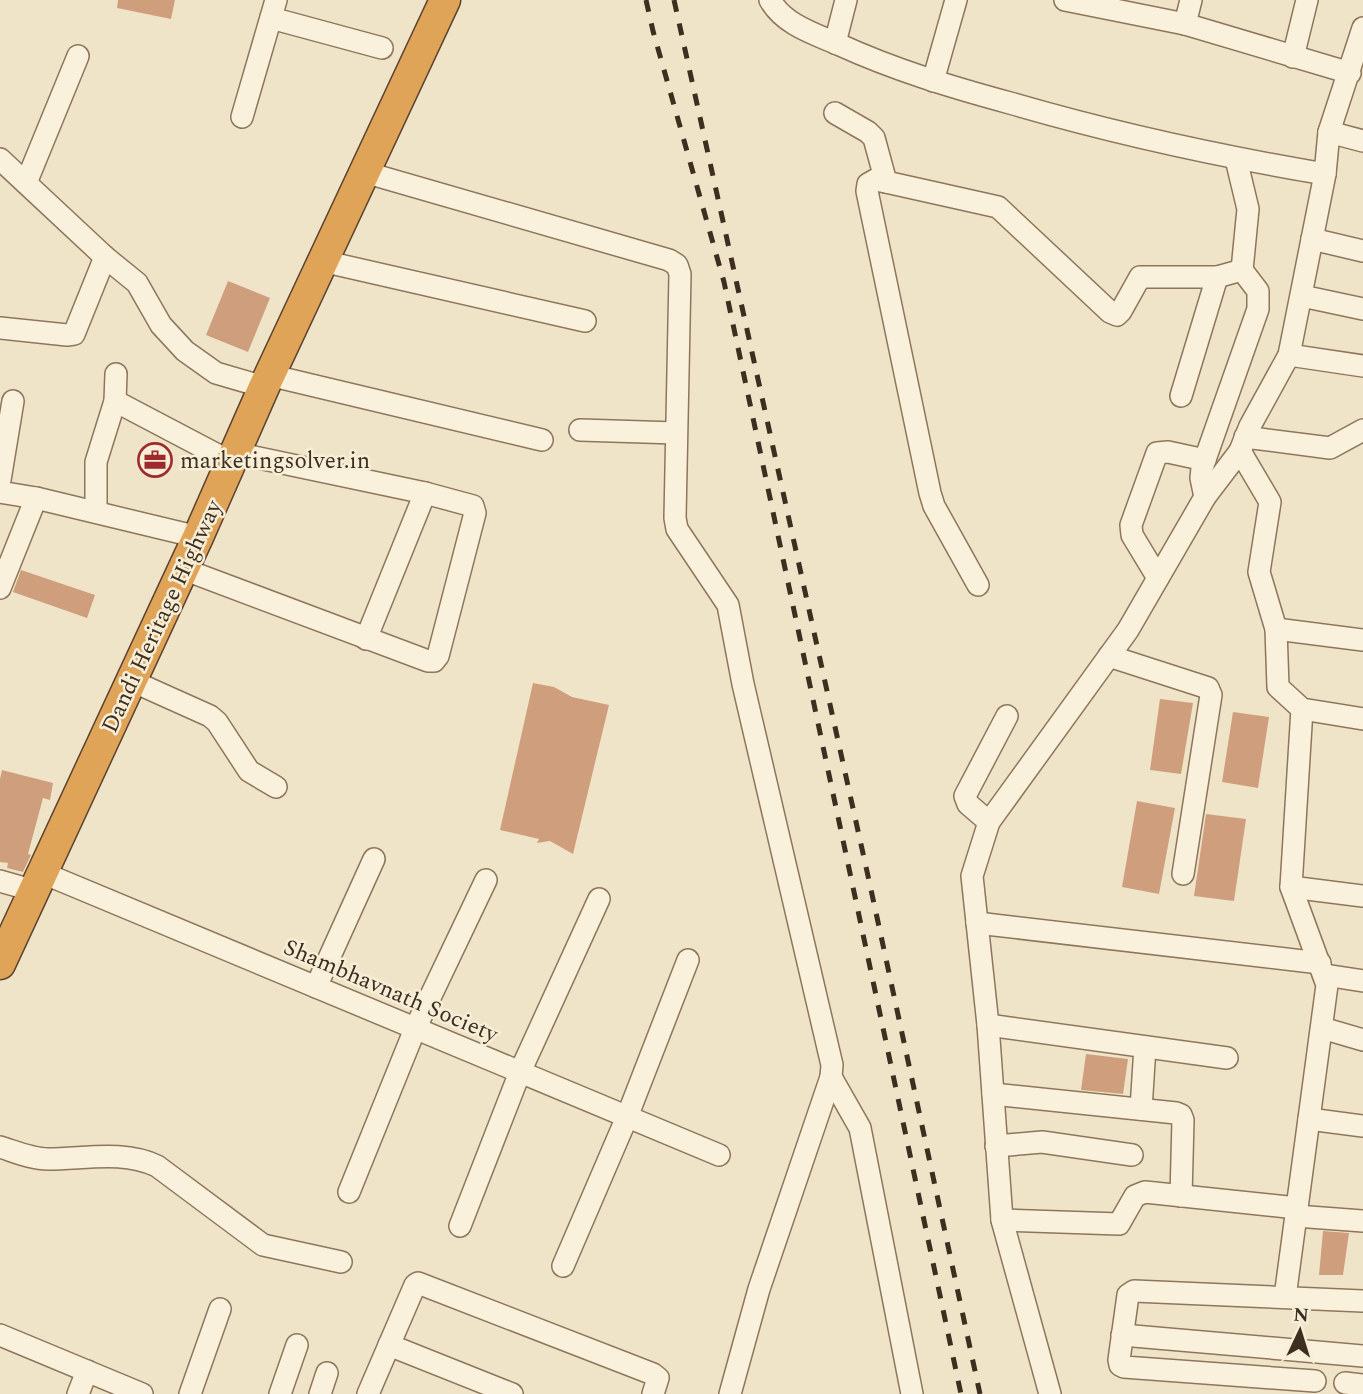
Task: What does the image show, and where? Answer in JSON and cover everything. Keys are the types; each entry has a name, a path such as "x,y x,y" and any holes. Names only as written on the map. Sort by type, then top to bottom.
{"highway":[{"name":"Dandi Heritage Highway","path":"0,964 198,537 266,381 445,0"}],"street":[{"path":"835,43 846,0"},
{"path":"933,81 956,0"},
{"path":"1065,0 1185,24 1350,73"},
{"path":"1185,24 1191,0"},
{"path":"1293,57 1307,0"},
{"path":"771,1 784,18 879,63 933,81 1080,124 1236,159 1325,174"},
{"path":"242,117 273,9 382,48"},
{"path":"1050,1394 1002,1220 988,1025 972,876 989,822 1128,630 1205,497 1242,444 1289,355 1325,174 1329,132 1363,28"},
{"path":"26,183 78,55"},
{"path":"835,113 874,138 886,182"},
{"path":"1329,132 1363,141"},
{"path":"0,159 105,257 137,283 161,325 185,351 216,373 266,381 542,440"},
{"path":"1205,497 1201,478 1205,460 1258,309 1258,291 1242,270 1248,209 1236,159"},
{"path":"364,172 669,260 677,265 680,274 676,433 677,529 728,604 743,684 831,1053 831,1077 759,1289 730,1394"},
{"path":"978,585 934,506 930,493 867,191 869,184 876,180 998,207 1110,312 1117,315 1140,277 1217,277 1242,270"},
{"path":"1312,239 1363,251"},
{"path":"0,328 74,334 105,257"},
{"path":"322,261 584,321"},
{"path":"1181,396 1217,277"},
{"path":"1302,296 1363,309"},
{"path":"1289,355 1363,366"},
{"path":"96,512 96,462 115,401 117,374"},
{"path":"0,480 13,401"},
{"path":"115,401 233,458 425,493 464,502 473,506 475,513 438,656 434,661 366,639 183,569"},
{"path":"580,430 676,433"},
{"path":"1242,444 1330,448 1363,430"},
{"path":"1242,444 1270,502 1259,572 1276,629 1278,687 1302,709 1363,719"},
{"path":"1158,578 1132,535 1131,525 1157,453 1162,451 1205,460"},
{"path":"0,492 36,498 198,537"},
{"path":"366,639 425,493"},
{"path":"0,588 36,498"},
{"path":"1276,629 1363,640"},
{"path":"1110,656 1208,688 1211,695 1183,874"},
{"path":"132,681 210,716 217,722 249,771 276,787"},
{"path":"1285,1297 1326,993 1322,969 1291,887 1302,709"},
{"path":"989,822 968,804 965,796 1007,716"},
{"path":"316,987 374,859"},
{"path":"349,1192 415,1029 486,880"},
{"name":"Shambhavnath Society","path":"0,881 39,882 316,987 719,1155"},
{"path":"1291,887 1363,896"},
{"path":"460,1226 520,1072 598,899"},
{"path":"977,923 1322,969 1363,981"},
{"path":"563,1266 627,1117 688,960"},
{"path":"988,1025 1227,1058"},
{"path":"1322,1028 1363,1040"},
{"path":"1141,1109 1146,1047"},
{"path":"831,1077 860,1128 912,1394"},
{"path":"993,1094 1176,1113 1183,1120 1181,1196"},
{"path":"1309,1119 1363,1126"},
{"path":"996,1146 1051,1143 1132,1155"},
{"path":"0,1147 39,1158 141,1158 157,1166 263,1245 341,1262"},
{"path":"1002,1220 1119,1224 1139,1193 1181,1196 1363,1221"},
{"path":"368,1394 415,1285 422,1283 653,1374 658,1378 653,1394"},
{"path":"1315,1381 1124,1367 1119,1360 1128,1295 1134,1291 1363,1301"},
{"path":"190,1394 220,1309"},
{"path":"0,1335 142,1394"},
{"path":"1122,1335 1363,1356"},
{"path":"280,1394 297,1345"},
{"path":"389,1345 512,1394"},
{"path":"78,1394 87,1371"},
{"path":"320,1394 327,1373"}],"building":[{"path":"118,0 175,0 171,19 117,8"},
{"path":"228,281 270,298 248,352 206,335"},
{"path":"21,570 95,595 87,618 13,592"},
{"path":"533,683 554,687 572,697 609,705 573,854 550,841 537,843 539,839 500,830"},
{"path":"1160,699 1193,703 1181,774 1150,770"},
{"path":"1233,712 1269,717 1258,788 1222,782"},
{"path":"2,770 53,783 50,800 43,798 28,854 31,855 23,872 7,868 8,863 0,862"},
{"path":"1137,801 1175,808 1159,894 1122,887"},
{"path":"1206,814 1246,819 1234,901 1194,896"},
{"path":"1086,1054 1128,1059 1123,1094 1081,1090"},
{"path":"1323,1231 1349,1233 1343,1275 1319,1275"}],"railway":[{"path":"646,0 724,282 961,1394"},
{"path":"674,0 980,1394"}],"place":[{"name":"marketingsolver.in","path":"155,460"}]}
